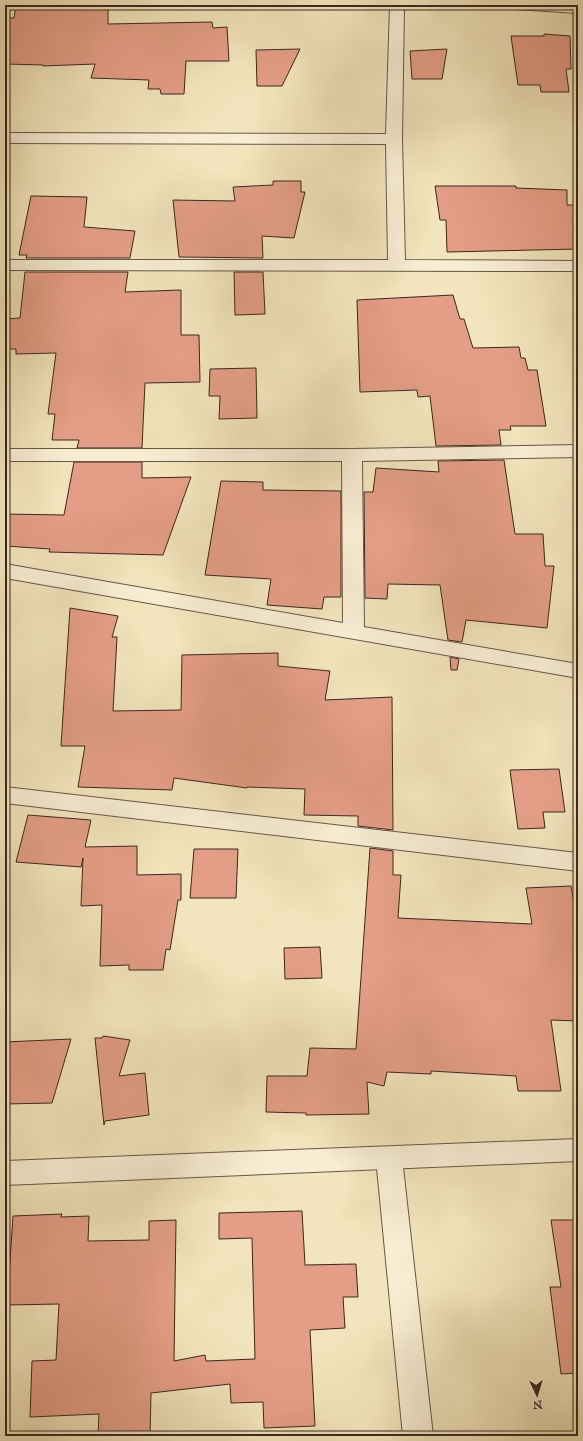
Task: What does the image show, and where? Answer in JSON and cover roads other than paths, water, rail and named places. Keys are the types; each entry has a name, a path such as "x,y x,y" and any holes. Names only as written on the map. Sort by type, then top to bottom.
{"street":[{"path":"397,5 394,139 397,264"},
{"path":"515,5 578,9"},
{"path":"5,138 394,139"},
{"path":"5,265 397,264 578,266"},
{"path":"5,455 352,455 578,451"},
{"path":"352,455 354,632"},
{"path":"5,571 578,671"},
{"path":"5,795 578,862"},
{"path":"5,1173 578,1150"},
{"path":"389,1158 418,1436"}]}
